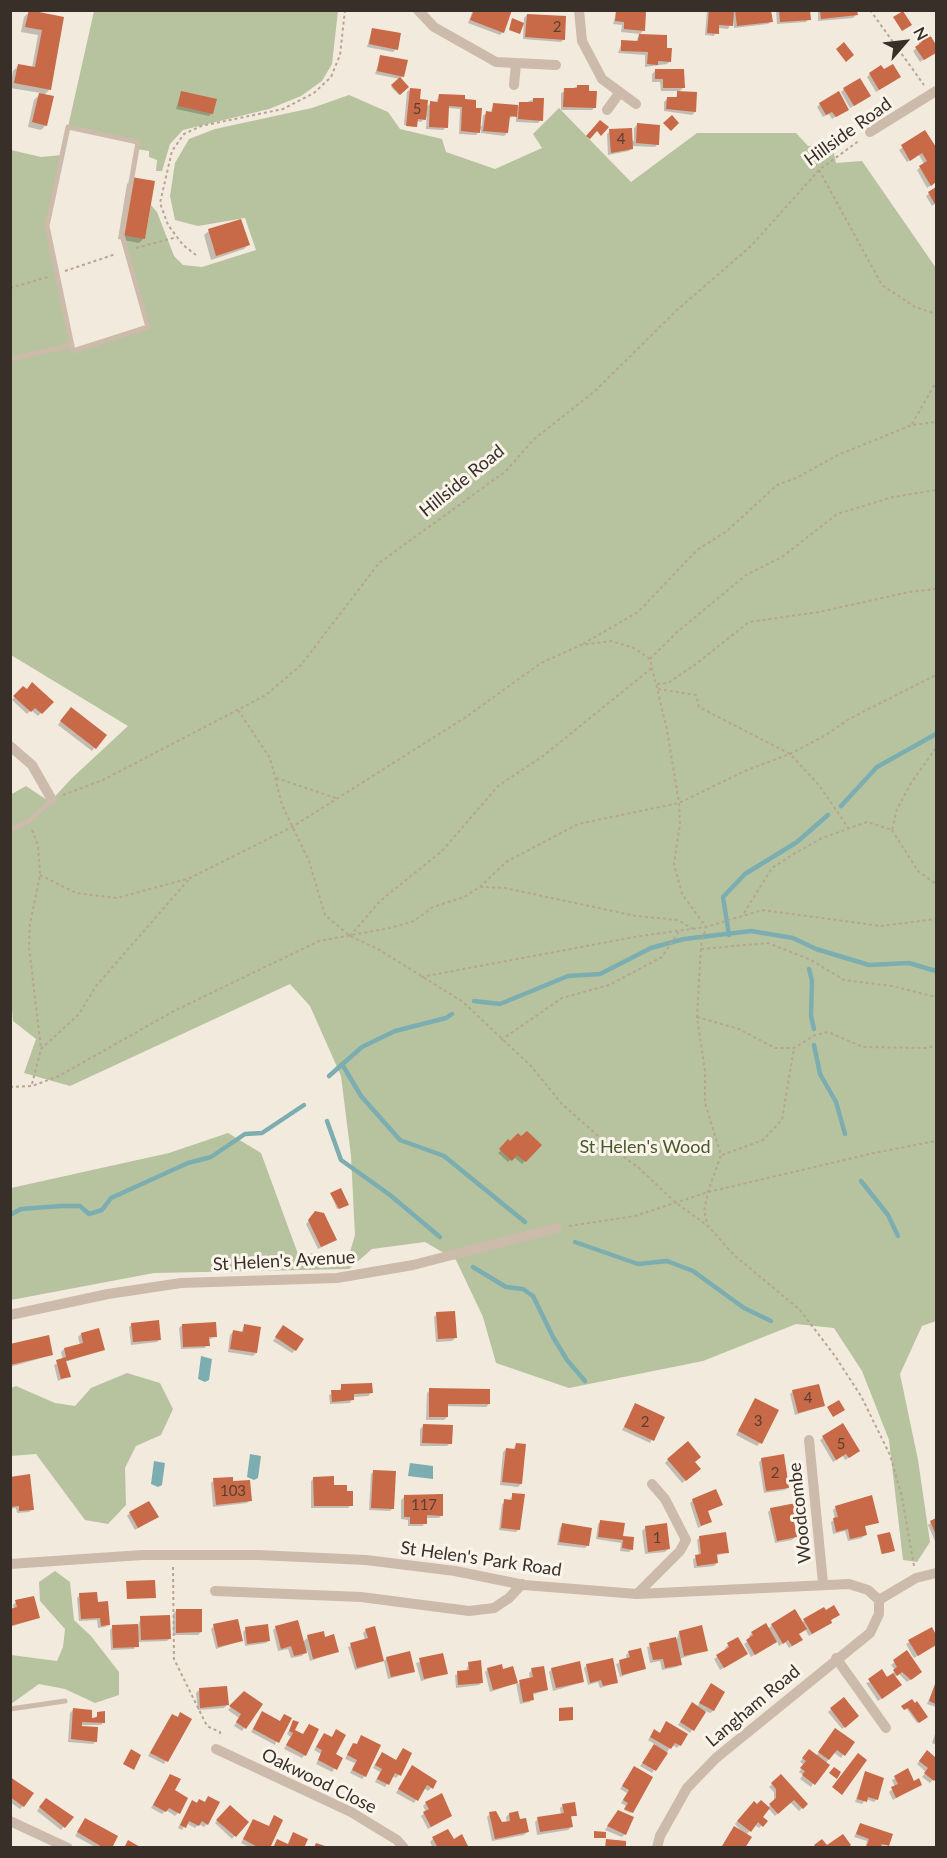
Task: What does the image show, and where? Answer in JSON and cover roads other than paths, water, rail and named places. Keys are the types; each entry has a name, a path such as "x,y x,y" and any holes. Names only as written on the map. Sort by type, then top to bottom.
{"street":[{"path":"418,10 434,27 496,62 556,65"},
{"path":"579,10 582,41 602,79 636,104"},
{"path":"514,85 516,63"},
{"path":"607,110 620,92"},
{"name":"Hillside Road","path":"870,132 935,95"},
{"path":"10,746 32,765 52,800"},
{"name":"St Helen's Avenue","path":"10,1315 108,1294 181,1283 337,1278 413,1265 557,1228"},
{"name":"Woodcombe","path":"809,1440 824,1583"},
{"path":"637,1594 680,1551 686,1540 665,1499 652,1484"},
{"name":"St Helen's Park Road","path":"10,1564 173,1555 366,1560 455,1570 522,1584 637,1594 824,1583 849,1584 868,1590 879,1600"},
{"path":"879,1600 916,1578 936,1573"},
{"path":"215,1591 361,1597 469,1611 494,1608 509,1598 522,1584"},
{"name":"Langham Road","path":"657,1848 660,1836 687,1788 716,1758 836,1658 870,1633 879,1614 879,1600"},
{"path":"836,1658 886,1728"},
{"name":"Oakwood Close","path":"220,1751 351,1812 397,1840 404,1848"},
{"path":"10,1821 68,1848"}],"lane":[{"path":"68,127 138,142 122,235 148,327 73,351 72,345 47,226 68,127"},
{"path":"10,360 72,345"},
{"path":"10,830 29,821 52,800"},
{"path":"10,1709 65,1701"}],"water":[{"path":"201,1356 212,1359 209,1380 205,1382 198,1379"},
{"path":"250,1454 261,1456 258,1478 254,1480 247,1477"},
{"path":"154,1461 165,1463 162,1485 158,1487 151,1484"},
{"path":"410,1463 433,1466 433,1479 408,1476"}],"waterway":[{"path":"841,806 877,767 936,734"},
{"path":"729,935 723,897 745,874 797,842 828,815"},
{"path":"474,1001 500,1004 568,976 600,974 651,948 684,939 751,931 793,938 816,949 869,965 909,963 936,971"},
{"path":"809,969 812,981 811,1016 814,1029"},
{"path":"329,1076 362,1047 395,1031 446,1018 452,1014"},
{"path":"814,1045 820,1074 836,1102 845,1134"},
{"path":"342,1064 361,1096 400,1140 444,1156 525,1222"},
{"path":"10,1215 21,1209 61,1206 80,1206 89,1214 102,1210 111,1198 188,1163 211,1157 245,1134 262,1133 304,1105"},
{"path":"327,1121 341,1160 390,1195 440,1237"},
{"path":"861,1181 888,1215 898,1236"},
{"path":"575,1242 638,1264 667,1261 693,1271 744,1308 771,1321"},
{"path":"473,1267 506,1287 523,1289 533,1296 567,1360 585,1381"}],"park label":[{"name":"St Helen's Wood","path":"645,1147"}]}
